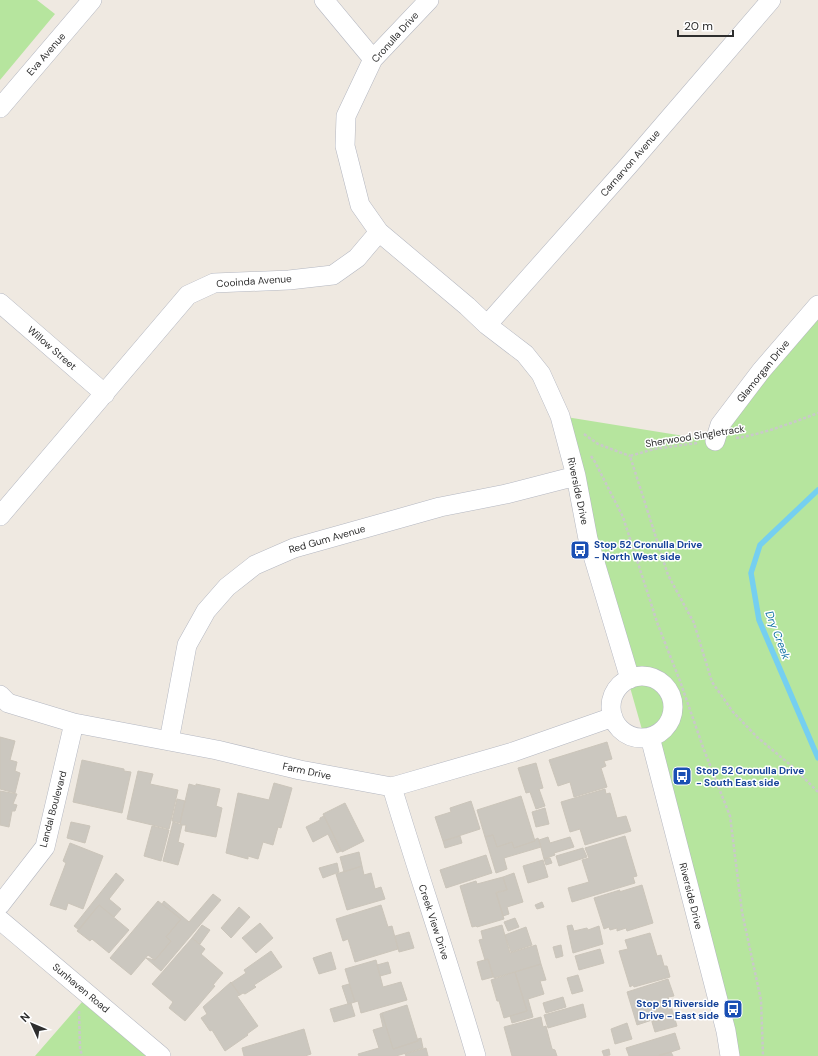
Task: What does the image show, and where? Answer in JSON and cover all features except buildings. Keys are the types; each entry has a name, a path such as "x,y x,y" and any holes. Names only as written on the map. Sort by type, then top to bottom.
{"street":[{"name":"Eva Avenue","path":"0,108 92,0"},
{"path":"324,0 373,59"},
{"name":"Cronulla Drive","path":"379,232 360,205 345,146 346,116 373,59 429,0"},
{"name":"Carnarvon Avenue","path":"488,325 629,165 771,0"},
{"path":"379,232 488,325"},
{"name":"Cooinda Avenue","path":"0,516 188,295 214,283 289,280 333,275 357,258 379,232"},
{"name":"Willow Street","path":"0,303 105,394"},
{"name":"Glamorgan Drive","path":"715,441 720,425 761,371 818,305"},
{"name":"Riverside Drive","path":"488,325 525,354 541,374 560,416 576,476 588,539 630,679"},
{"name":"Red Gum Avenue","path":"169,741 187,645 206,611 227,587 255,564 294,548 440,507 506,494 576,476"},
{"path":"641,676 652,678 662,683 669,692 673,703 672,714 668,724 660,732 650,737 640,738 631,736 617,725 613,717 611,708 612,699 616,690 630,679 641,676"},
{"name":"Farm Drive","path":"0,695 8,703 74,723 218,750 300,770 392,787 513,752 613,717"},
{"name":"Landal Boulevard","path":"0,905 45,847 74,723"},
{"name":"Riverside Drive","path":"650,737 726,1031 730,1056"},
{"name":"Creek View Drive","path":"392,787 461,1003 476,1056"},
{"name":"Sunhaven Road","path":"0,920 161,1056"}],"path":[{"name":"Sherwood Singletrack","path":"630,456 654,449 751,436 818,413"},
{"path":"560,416 598,444 630,456 668,576 694,623 712,682 733,712 757,738 794,768 818,792"},
{"path":"590,456 595,462 623,517 658,625 730,816 742,912 761,1000 763,1056"},
{"path":"78,986 80,1048 82,1056"}],"green space":[{"path":"0,0 37,0 55,14 0,80"},
{"path":"818,306 818,1056 725,1056 710,969 595,564 560,416 715,441"},
{"path":"82,1002 147,1056 35,1056"}],"waterway":[{"name":"Dry Creek","path":"818,490 760,545 751,573 759,620 818,758"}],"place":[{"name":"Stop 52 Cronulla Drive - North West side","path":"580,550"},
{"name":"Stop 52 Cronulla Drive - South East side","path":"682,776"},
{"name":"Stop 51 Riverside Drive - East side","path":"733,1009"}]}
